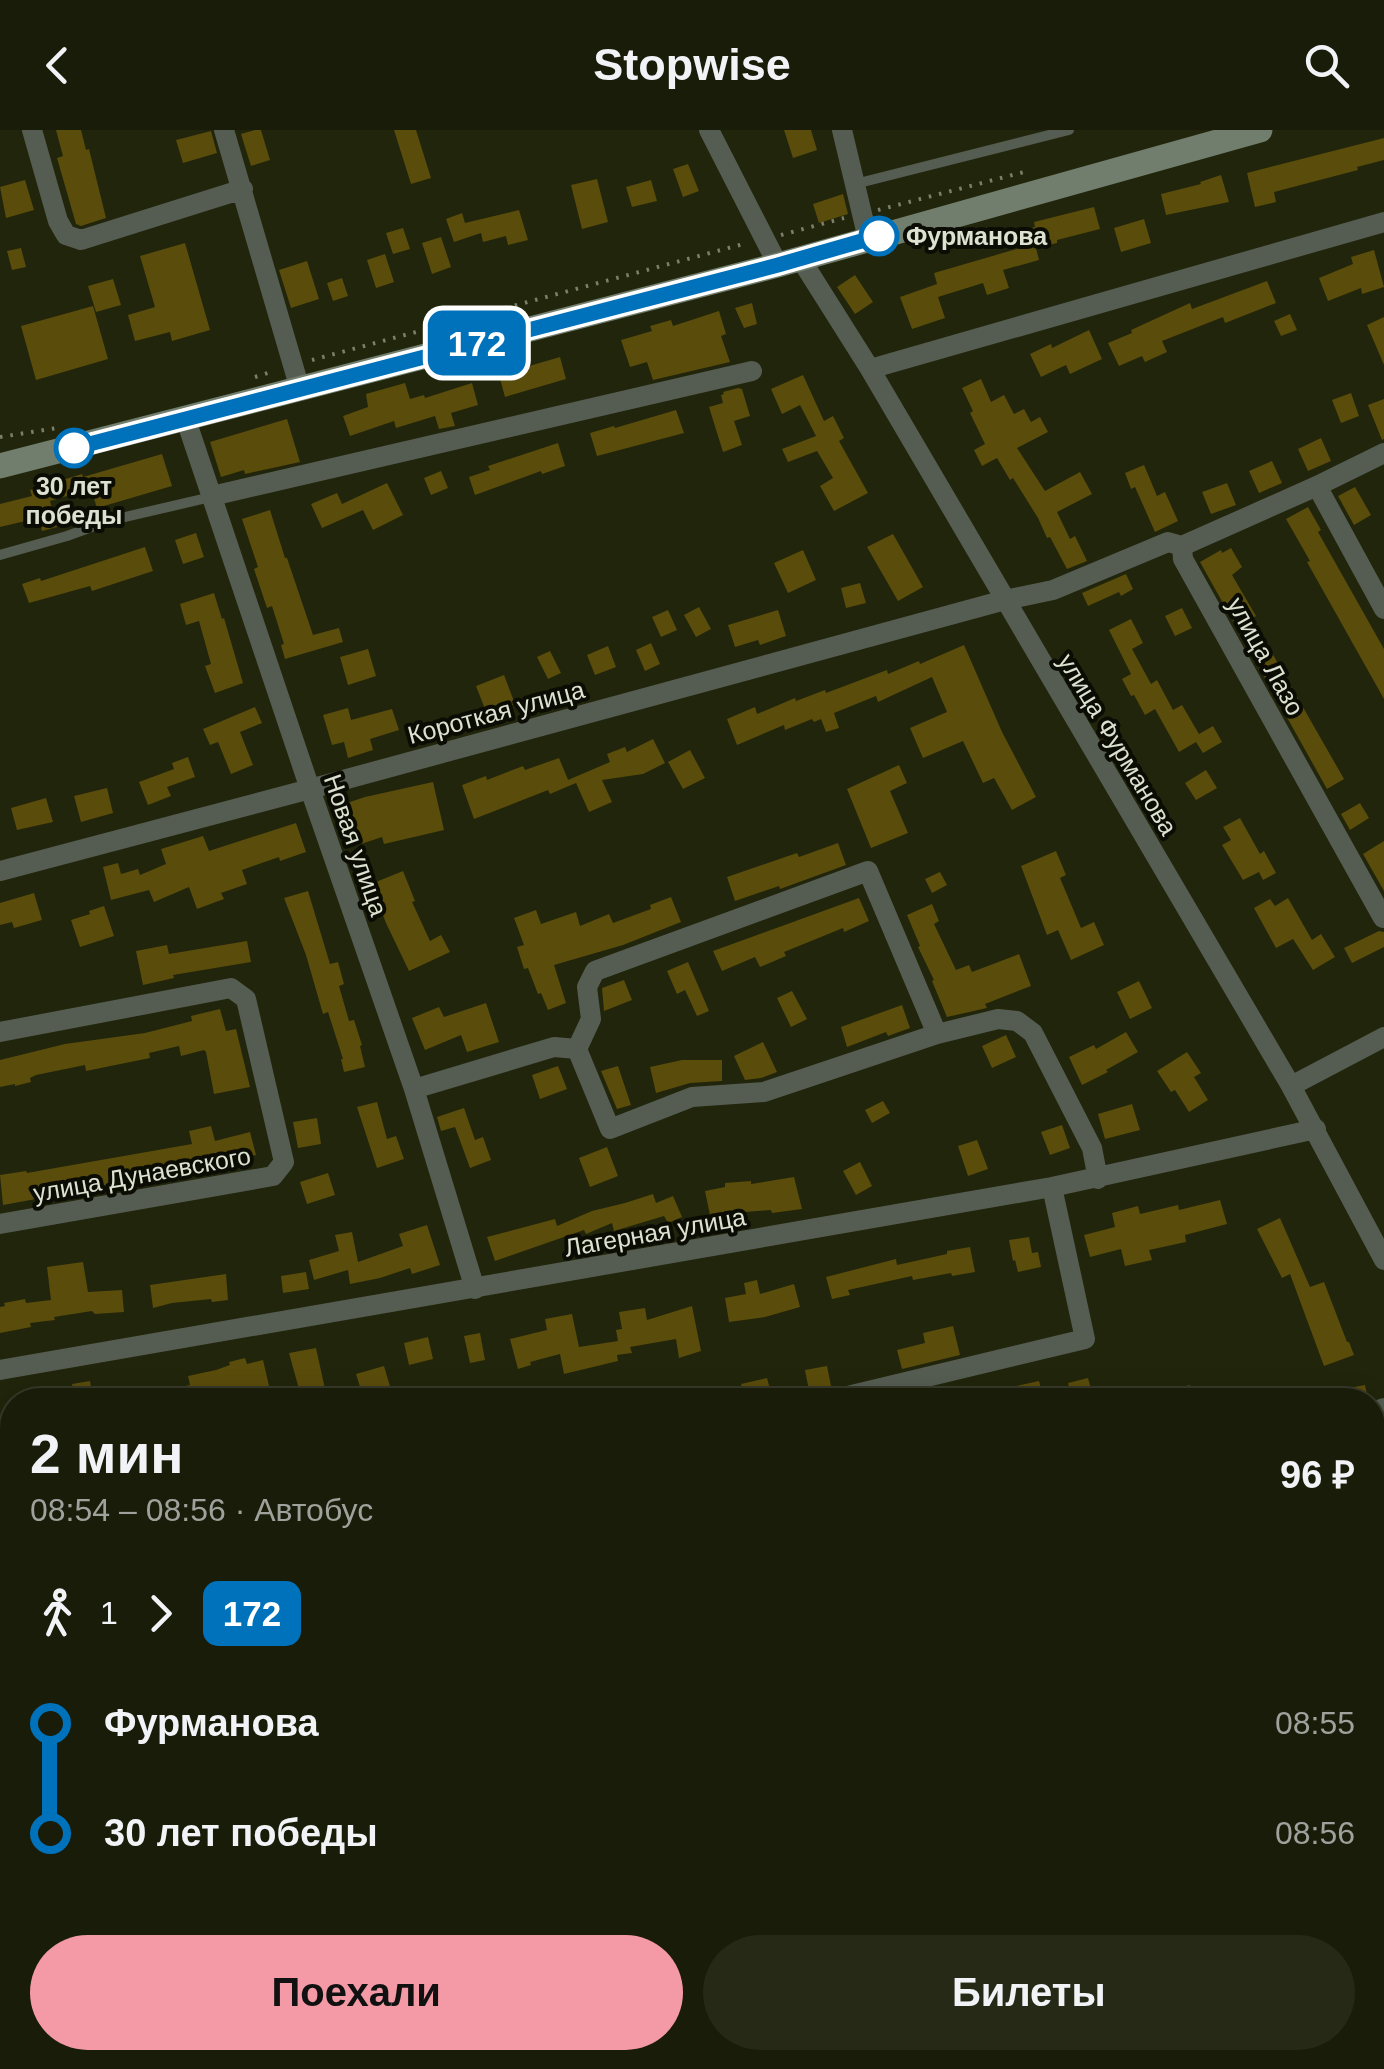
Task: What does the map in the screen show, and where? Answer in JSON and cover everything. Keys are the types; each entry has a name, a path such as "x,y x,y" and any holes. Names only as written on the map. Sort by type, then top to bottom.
{"main road":[{"path":"0,466 186,420 296,377 789,262 865,227 1213,136 1260,130"}],"street":[{"path":"32,130 58,221 66,235 81,240 243,188"},
{"path":"224,130 296,377"},
{"name":"улица Фурманова","path":"710,130 763,239 789,262 870,369 1316,1129 1384,1260"},
{"path":"842,130 865,227"},
{"path":"870,369 1383,223"},
{"path":"212,496 752,371"},
{"name":"Новая улица","path":"186,420 414,1088 475,1289"},
{"path":"1182,546 1384,452"},
{"path":"1317,486 1384,609"},
{"name":"Короткая улица","path":"0,871 1053,590 1168,542 1182,546"},
{"name":"улица Лазо","path":"1182,546 1183,559 1383,918"},
{"path":"937,1034 868,872 595,971 587,986 591,1019 577,1049 610,1129 692,1097 764,1092 937,1034 998,1019 1017,1020 1033,1033 1092,1148 1098,1179"},
{"name":"улица Дунаевского","path":"0,1032 231,988 246,999 284,1162 274,1176 0,1224"},
{"path":"1291,1086 1384,1036"},
{"path":"414,1088 554,1047 577,1049"},
{"name":"Лагерная улица","path":"0,1370 1098,1179 1316,1129"},
{"path":"881,1388 1085,1339 1052,1187"}],"lane":[{"path":"855,184 1069,130"},
{"path":"0,555 108,521 212,496"}],"path":[{"path":"256,376 296,377 763,239 865,227 1034,170"},
{"path":"0,437 58,428"}],"building":[{"path":"56,130 81,130 106,218 76,224 57,158 63,156"},
{"path":"261,130 270,160 251,166 241,134"},
{"path":"394,130 416,130 431,178 411,184"},
{"path":"784,130 811,130 817,150 793,158"},
{"path":"211,131 217,153 183,163 176,140"},
{"path":"1384,138 1384,160 1274,192 1276,202 1255,207 1247,173"},
{"path":"688,164 699,191 683,197 673,169"},
{"path":"1221,175 1229,202 1166,215 1161,194"},
{"path":"597,179 608,222 582,229 571,185"},
{"path":"25,180 34,210 6,218 0,187"},
{"path":"651,180 657,201 632,207 626,187"},
{"path":"843,194 848,214 819,223 813,204"},
{"path":"1094,207 1100,229 1036,248 1039,260 1003,270 1009,288 987,295 983,283 938,297 945,318 912,329 900,297 937,284 934,273 1020,248 1015,233 1035,227 1034,222"},
{"path":"519,210 528,240 508,245 506,236 483,242 481,233 454,242 446,219 462,213 465,223"},
{"path":"1144,219 1151,243 1121,252 1114,228"},
{"path":"403,228 410,249 393,254 386,233"},
{"path":"441,237 451,267 432,274 422,243"},
{"path":"185,243 210,330 172,341 170,332 135,341 128,315 155,307 140,256"},
{"path":"21,248 26,267 12,270 7,251"},
{"path":"1374,250 1384,287 1362,294 1361,288 1328,301 1319,278 1353,264 1351,257"},
{"path":"385,254 394,282 376,288 367,260"},
{"path":"307,261 319,299 291,308 279,270"},
{"path":"855,275 873,302 855,314 837,287"},
{"path":"342,278 348,296 333,301 327,283"},
{"path":"113,279 121,305 96,312 88,286"},
{"path":"1267,281 1276,303 1225,323 1223,317 1162,341 1167,352 1145,362 1142,356 1119,366 1108,343 1190,303 1192,309"},
{"path":"752,303 757,324 744,328 735,308"},
{"path":"93,306 108,359 36,380 21,326"},
{"path":"719,311 726,334 721,336 730,362 653,380 647,362 630,367 621,340 652,331 650,326 671,320 673,326"},
{"path":"1290,314 1297,330 1281,336 1274,321"},
{"path":"1384,317 1384,365 1367,325"},
{"path":"1089,330 1102,359 1070,374 1066,365 1041,377 1030,354"},
{"path":"560,357 566,379 505,397 499,375"},
{"path":"803,375 824,421 833,416 844,438 839,441 868,493 834,511 820,486 833,478 817,451 788,462 782,449 816,436 800,405 782,414 771,389"},
{"path":"981,379 991,402 1004,395 1014,414 1024,409 1031,422 1040,417 1048,432 1017,448 1045,491 1080,472 1092,494 1057,512 1070,539 1075,536 1087,561 1067,569 997,458 982,466 974,450 985,444 962,388"},
{"path":"405,383 410,399 472,383 478,405 451,413 455,426 439,429 435,416 396,428 394,421 350,436 343,416 368,407 366,394"},
{"path":"742,389 750,416 734,421 742,445 723,452 709,407 723,403 723,392"},
{"path":"1351,393 1359,416 1341,423 1332,400"},
{"path":"1384,399 1384,439 1382,440 1368,405"},
{"path":"676,410 684,433 597,456 590,433"},
{"path":"287,419 300,462 221,477 210,442"},
{"path":"1321,438 1331,461 1308,471 1298,449"},
{"path":"558,443 565,466 475,495 469,477 490,470 488,466"},
{"path":"162,454 172,486 97,508 91,489 50,501 57,527 42,531 38,518 0,527 0,504 32,496 30,490"},
{"path":"1272,461 1282,483 1259,493 1249,471"},
{"path":"1144,465 1157,496 1165,492 1178,521 1155,532 1125,473"},
{"path":"441,471 448,488 431,495 424,478"},
{"path":"387,483 403,515 373,530 363,510 322,528 311,504 337,493 342,504"},
{"path":"1227,483 1236,505 1211,514 1202,492"},
{"path":"1355,487 1371,515 1354,525 1338,496"},
{"path":"1308,507 1384,649 1384,699 1286,519"},
{"path":"270,510 313,635 339,628 343,642 285,659 281,645 284,644 272,606 267,608 242,519"},
{"path":"196,533 204,557 183,564 175,540"},
{"path":"893,534 923,587 898,601 867,547"},
{"path":"145,547 153,571 92,591 90,586 29,603 22,584"},
{"path":"1231,548 1242,567 1232,575 1256,616 1253,618 1344,779 1327,789 1200,562"},
{"path":"803,550 816,580 788,593 774,563"},
{"path":"1126,574 1133,589 1088,606 1082,593"},
{"path":"860,583 866,603 846,608 841,588"},
{"path":"214,593 243,683 215,693 205,666 211,664 199,621 186,625 180,604"},
{"path":"699,607 711,629 696,637 684,615"},
{"path":"1182,608 1192,628 1175,636 1165,616"},
{"path":"668,610 677,630 661,637 652,617"},
{"path":"778,610 786,636 760,645 758,640 735,647 728,625"},
{"path":"1131,619 1143,643 1132,649 1151,684 1157,680 1173,710 1182,705 1199,734 1213,726 1222,742 1203,753 1196,742 1179,752 1155,709 1145,715 1122,679 1131,674 1109,630"},
{"path":"651,643 660,664 645,671 636,650"},
{"path":"964,645 1036,797 1012,810 994,778 983,783 963,741 923,758 910,728 947,712 932,677 878,702 876,696 834,713 839,728 826,732 821,719 812,719 785,730 784,725 737,745 727,719 755,707 757,714 795,698 796,701 825,690 826,693 887,670 888,674"},
{"path":"608,646 616,667 595,675 587,655"},
{"path":"368,649 376,676 348,685 340,657"},
{"path":"550,651 561,673 548,679 537,657"},
{"path":"504,675 515,704 487,714 476,686"},
{"path":"255,707 262,723 240,732 253,765 231,774 218,742 210,745 203,729"},
{"path":"348,708 351,720 392,709 399,730 370,739 373,750 348,758 344,742 332,745 323,715"},
{"path":"653,739 665,763 643,774 602,780 612,802 589,812 576,783 474,819 462,785 559,758 568,780 610,762 607,754 625,747 627,752"},
{"path":"690,750 705,778 683,789 668,762"},
{"path":"188,757 195,777 167,787 171,796 148,805 139,782 174,769 172,763"},
{"path":"899,765 907,783 890,791 908,833 871,848 847,789"},
{"path":"1206,770 1217,788 1196,800 1185,783"},
{"path":"433,782 444,830 384,844 382,837 355,846 341,805"},
{"path":"107,788 113,813 81,822 74,796"},
{"path":"46,798 53,822 17,830 11,808"},
{"path":"1360,803 1369,818 1350,830 1341,814"},
{"path":"1240,818 1276,873 1263,880 1259,872 1243,880 1222,845 1231,840 1223,827"},
{"path":"296,823 306,852 242,870 247,884 221,893 224,899 197,909 189,887 154,902 149,890 111,900 103,867 118,863 121,874 138,869 140,875 166,864 161,849 203,836 209,851"},
{"path":"1384,841 1384,891 1363,854"},
{"path":"838,843 846,865 735,901 727,877"},
{"path":"1056,851 1066,875 1060,878 1081,928 1094,922 1104,945 1071,960 1058,930 1047,935 1021,866"},
{"path":"403,871 430,941 441,935 450,952 409,971 371,884"},
{"path":"940,872 947,885 932,893 925,879"},
{"path":"308,891 330,964 338,962 344,984 339,986 349,1021 354,1020 365,1067 344,1072 328,1012 323,1014 284,898"},
{"path":"34,893 42,920 14,928 12,922 0,925 0,903"},
{"path":"671,897 681,922 623,945 554,965 566,1003 548,1010 528,968 524,969 517,947 524,945 514,918 536,910 541,924 576,912 580,926 609,914 613,923"},
{"path":"859,898 869,921 784,952 786,956 760,967 755,957 722,971 713,951"},
{"path":"1288,898 1312,940 1321,934 1335,957 1313,970 1293,939 1276,948 1254,908 1270,899 1275,906"},
{"path":"932,904 939,921 934,924 956,970 969,965 972,972 1019,954 1031,986 985,1004 987,1008 947,1017 907,915"},
{"path":"104,906 114,936 80,947 71,920"},
{"path":"1384,932 1384,947 1352,963 1344,948"},
{"path":"247,941 251,962 173,975 174,978 143,985 136,951 167,945 169,954"},
{"path":"688,962 709,1011 697,1016 685,990 677,994 667,971"},
{"path":"624,980 632,1000 604,1011 602,988"},
{"path":"1139,981 1152,1008 1130,1019 1117,992"},
{"path":"792,991 807,1019 791,1027 777,998"},
{"path":"486,1003 499,1042 467,1052 461,1035 425,1050 412,1018 439,1007 444,1017"},
{"path":"902,1005 910,1028 888,1036 886,1032 847,1047 841,1027"},
{"path":"220,1009 226,1031 236,1029 250,1087 214,1094 206,1052 181,1056 179,1046 149,1053 150,1058 86,1071 85,1065 0,1087 0,1060 65,1044 145,1033"},
{"path":"1126,1032 1138,1052 1082,1085 1069,1057 1094,1045 1096,1049"},
{"path":"1006,1035 1016,1057 992,1068 982,1046"},
{"path":"763,1042 777,1072 745,1080 734,1056"},
{"path":"1187,1052 1201,1073 1194,1077 1208,1100 1189,1112 1157,1071"},
{"path":"682,1060 722,1060 722,1081 690,1083 656,1093 650,1067"},
{"path":"558,1066 567,1089 540,1099 532,1075"},
{"path":"618,1066 631,1105 617,1109 601,1071"},
{"path":"883,1101 890,1113 872,1123 865,1110"},
{"path":"377,1102 387,1139 396,1136 404,1159 377,1168 357,1107"},
{"path":"1132,1104 1140,1130 1105,1139 1098,1114"},
{"path":"464,1108 475,1140 483,1137 491,1160 470,1168 455,1127 441,1131 437,1117"},
{"path":"317,1118 321,1144 298,1148 293,1122"},
{"path":"1062,1125 1070,1148 1050,1155 1041,1132"},
{"path":"211,1126 215,1141 250,1132 256,1155 177,1170 178,1176 3,1205 0,1175 192,1144 189,1131"},
{"path":"977,1140 988,1169 968,1176 958,1146"},
{"path":"607,1147 618,1176 590,1187 579,1158"},
{"path":"860,1162 872,1186 856,1195 843,1171"},
{"path":"328,1173 335,1195 307,1204 300,1182"},
{"path":"794,1177 802,1209 772,1213 732,1210 710,1215 705,1191 725,1187 725,1183 751,1184"},
{"path":"653,1194 656,1203 673,1196 682,1217 668,1223 664,1216 614,1231 612,1223 495,1261 487,1237 555,1219 557,1226 592,1211"},
{"path":"1220,1200 1227,1224 1185,1235 1186,1242 1149,1250 1152,1260 1125,1266 1121,1249 1090,1257 1084,1235 1115,1227 1112,1213 1138,1206 1140,1214 1178,1205 1179,1210"},
{"path":"1280,1218 1310,1287 1324,1282 1354,1355 1324,1366 1290,1274 1282,1278 1257,1229"},
{"path":"427,1225 440,1265 412,1274 410,1268 350,1284 348,1270 314,1280 309,1260 339,1251 335,1235 352,1232 358,1262 403,1246 399,1234"},
{"path":"1029,1237 1032,1253 1038,1252 1041,1267 1018,1272 1009,1240"},
{"path":"970,1247 975,1272 913,1280 912,1276 848,1290 850,1295 832,1299 826,1277 896,1259 897,1265"},
{"path":"83,1262 88,1292 122,1290 124,1312 92,1311 54,1317 55,1320 0,1333 0,1307 4,1303 51,1300 47,1267"},
{"path":"306,1272 309,1289 283,1293 281,1276"},
{"path":"226,1274 228,1300 153,1308 150,1285"},
{"path":"757,1280 760,1294 794,1284 800,1307 729,1322 725,1298 746,1294 744,1283"},
{"path":"692,1306 701,1351 679,1358 676,1339 630,1347 632,1353 617,1355 618,1361 564,1374 560,1354 518,1369 510,1339 547,1330 545,1319 572,1314 579,1347 618,1341 616,1330 622,1329 619,1312 645,1308 647,1320"},
{"path":"953,1326 960,1355 902,1369 897,1350 925,1343 923,1333"},
{"path":"480,1333 485,1360 470,1363 464,1336"},
{"path":"428,1337 433,1359 409,1365 404,1343"},
{"path":"316,1348 325,1388 299,1388 289,1353"},
{"path":"245,1358 247,1364 263,1360 270,1388 185,1388 190,1385 188,1376 216,1370 230,1365 229,1362"},
{"path":"384,1366 391,1388 360,1388 356,1374"},
{"path":"827,1366 831,1386 808,1388 805,1370"},
{"path":"767,1378 770,1388 742,1388 741,1384"},
{"path":"1088,1378 1091,1388 1069,1388 1068,1383"},
{"path":"90,1381 91,1388 73,1388 72,1384"},
{"path":"1039,1381 1041,1388 1006,1388"}],"bus line":[{"name":"172","path":"74,448 879,236"}],"place":[{"name":"Фурманова","path":"879,236"},
{"name":"30 лет победы","path":"74,448"}]}
